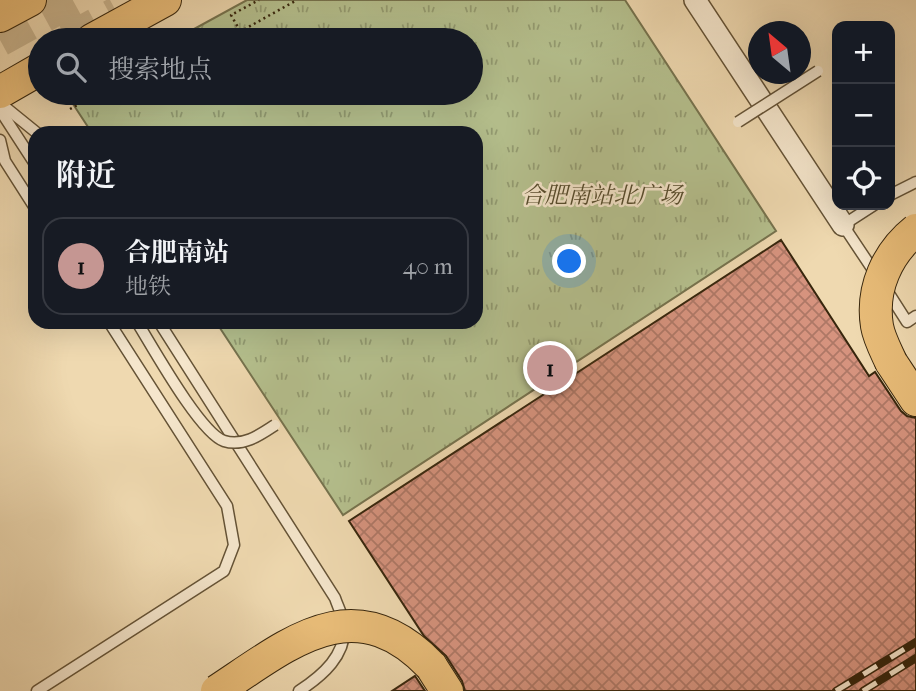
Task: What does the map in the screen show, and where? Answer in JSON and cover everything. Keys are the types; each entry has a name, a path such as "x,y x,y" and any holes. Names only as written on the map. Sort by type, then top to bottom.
{"main road":[{"path":"0,16 30,0"},
{"path":"114,28 165,0"},
{"path":"0,92 28,76"},
{"path":"916,230 902,242 884,268 877,294 877,327 891,362 916,400"},
{"path":"217,691 311,633 347,625 394,635 414,648 439,678"}],"street":[{"path":"695,0 843,225"}],"lane":[{"path":"738,122 818,71"},
{"path":"0,103 28,126"},
{"path":"0,110 28,153"},
{"path":"0,140 5,161 28,197"},
{"path":"895,192 916,182"},
{"path":"866,210 843,225 907,322 916,316"},
{"path":"37,691 224,571 234,544 227,506 113,329"},
{"path":"141,329 197,417 211,433 224,441 243,442 275,425"},
{"path":"163,329 335,598 344,624 343,645 333,663 299,691"},
{"path":"234,691 265,659"}],"path":[{"path":"238,28 231,15 258,0"},
{"path":"247,28 297,0"},
{"path":"70,109 78,105"}],"green space":[{"name":"合肥南站北广场","path":"247,0 625,0 776,231 343,515 221,329 483,329 483,126 87,126 74,105 483,105 483,28 196,28"}],"building":[{"path":"781,240 869,376 875,372 901,411 916,418 916,691 465,691 462,681 446,656 424,636 349,521"},
{"path":"415,676 425,691 392,691"}],"tunnel":[{"path":"0,40 73,0"},
{"path":"89,28 117,13"}],"railway":[{"path":"836,691 916,642"},
{"path":"863,691 916,658"}],"place":[{"name":"合肥南站","path":"550,368"}]}
